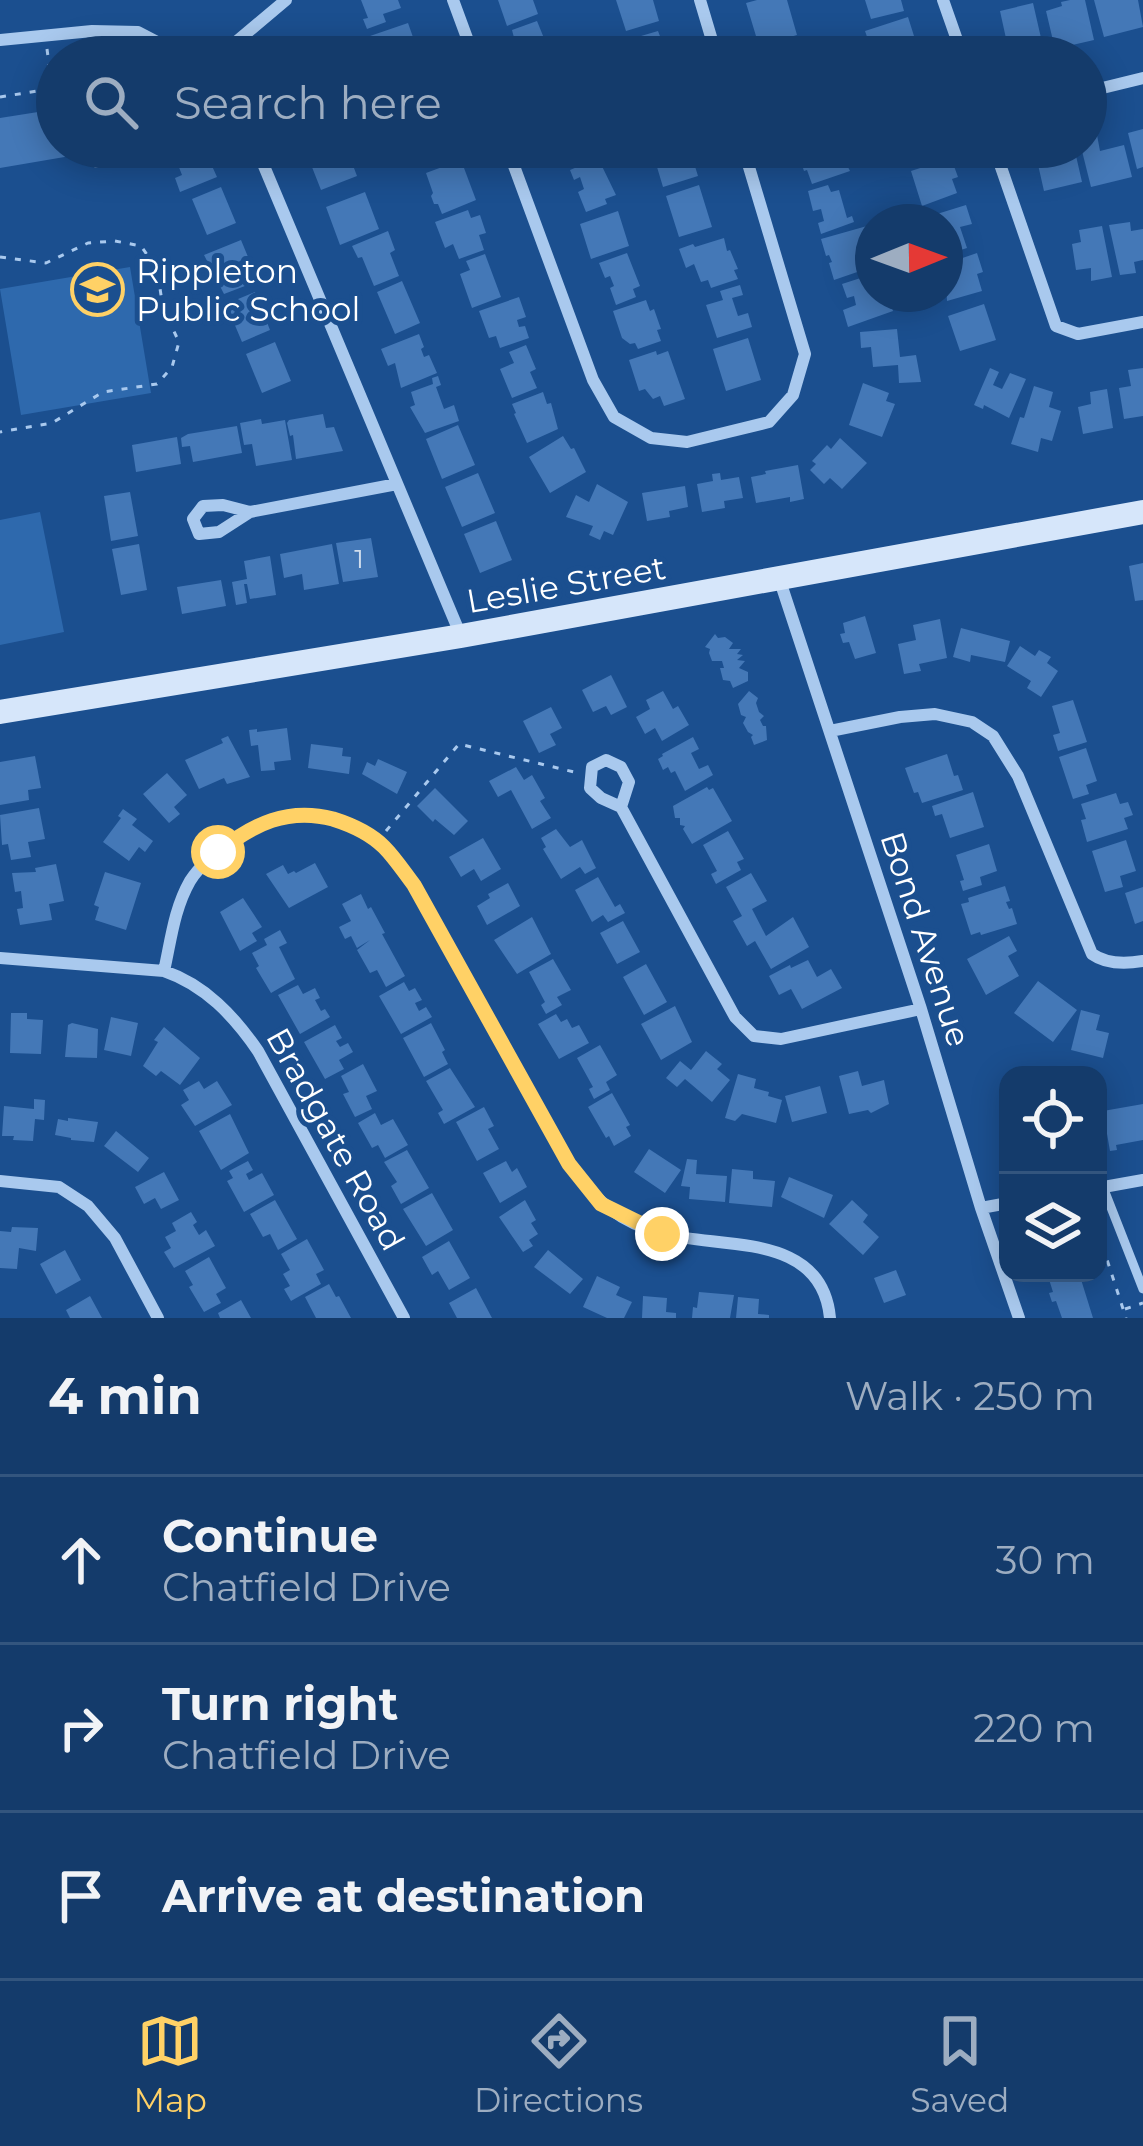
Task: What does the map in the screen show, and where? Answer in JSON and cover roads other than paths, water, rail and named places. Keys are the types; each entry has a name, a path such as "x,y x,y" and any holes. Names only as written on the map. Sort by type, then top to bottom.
{"main road":[{"name":"Leslie Street","path":"0,712 461,637 1143,512"}],"street":[{"path":"243,36 286,0"},
{"path":"453,0 466,36"},
{"path":"700,0 711,36"},
{"path":"943,0 956,36"},
{"path":"45,36 112,32 146,36"},
{"path":"0,40 36,37"},
{"path":"1107,87 1143,78"},
{"path":"265,168 461,637"},
{"path":"515,168 593,380 614,417 651,439 687,442 770,422 793,395 805,354 749,168"},
{"path":"1001,168 1056,326 1078,334 1143,322"},
{"path":"250,512 397,484"},
{"name":"Bond Avenue","path":"779,578 1019,1318"},
{"path":"830,731 934,714 972,722 993,736 1018,776 1092,954 1116,962 1143,961"},
{"path":"621,807 629,782 621,767 606,760 592,767 590,788 621,807 735,1017 754,1036 781,1039 921,1009"},
{"path":"164,971 172,925 188,884 199,868 250,828 290,814 315,815 352,826 377,842 414,885 569,1164 601,1204 662,1234 756,1245 796,1261 820,1286 830,1318"},
{"name":"Bradgate Road","path":"0,958 164,971 218,1002 258,1051 404,1318"},
{"path":"1107,1186 1143,1180"},
{"path":"0,1181 59,1187 88,1206 115,1238 158,1318"},
{"path":"981,1208 999,1205"}],"lane":[{"path":"112,32 113,36"},
{"path":"1107,1202 1143,1289"}],"place":[{"name":"Rippleton Public School","path":"97,290"}]}
